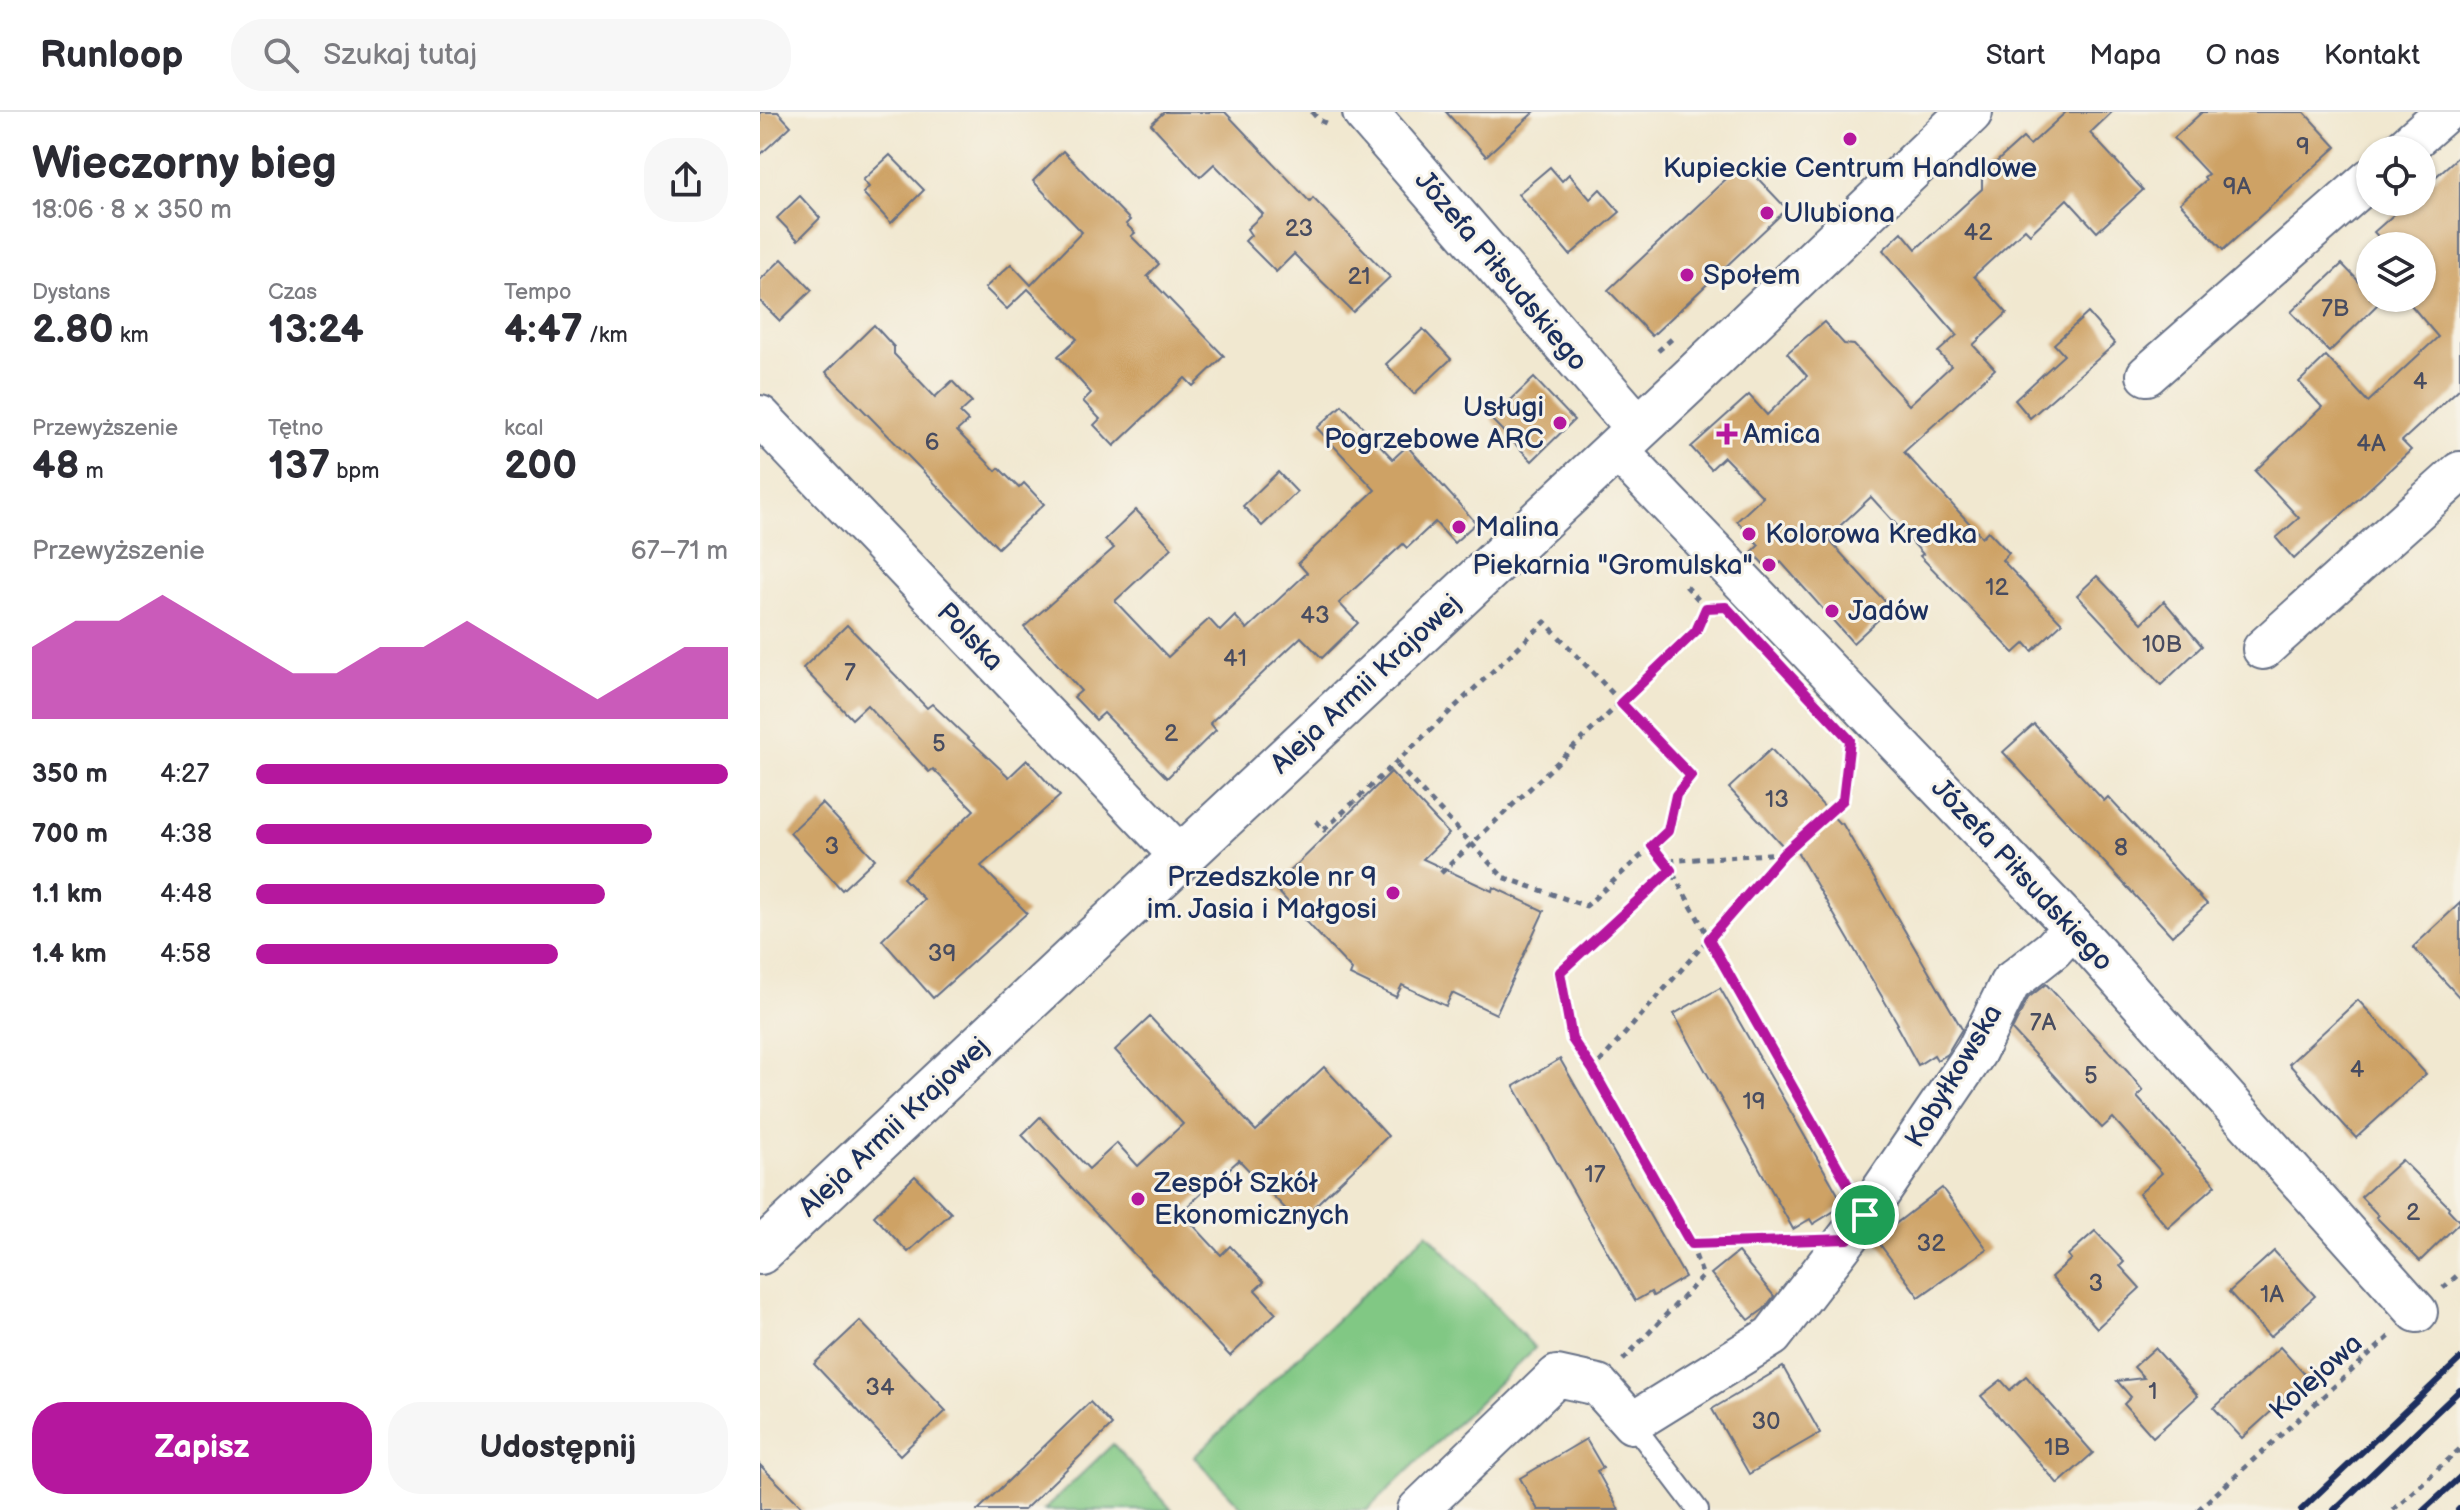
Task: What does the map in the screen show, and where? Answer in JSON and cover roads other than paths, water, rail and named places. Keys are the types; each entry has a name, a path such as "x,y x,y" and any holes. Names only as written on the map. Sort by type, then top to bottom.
{"street":[{"name":"Józefa Piłsudskiego","path":"1365,112 1627,438 2073,927 2417,1312"},
{"name":"Aleja Armii Krajowej","path":"760,1252 1182,858 1970,112"},
{"path":"2418,136 2445,112"},
{"path":"2147,375 2356,191"},
{"name":"Polska","path":"760,416 1182,858"},
{"path":"2263,649 2460,472"},
{"name":"Kobyłkowska","path":"1632,1423 1772,1336 1856,1227 1976,1052 2010,983 2053,949 2073,927"},
{"path":"1418,1510 1557,1376 1598,1385 1632,1423"}],"lane":[{"path":"1632,1423 1698,1510"}],"railway":[{"path":"2301,1510 2460,1359"},
{"path":"2334,1510 2460,1390"},
{"path":"2424,1510 2460,1477"}],"place":[{"name":"Kupieckie Centrum Handlowe","path":"1850,139"},
{"name":"Ulubiona","path":"1767,213"},
{"name":"Społem","path":"1687,275"},
{"name":"Usługi Pogrzebowe ARC","path":"1560,423"},
{"name":"Amica","path":"1727,434"},
{"name":"Malina","path":"1459,527"},
{"name":"Kolorowa Kredka","path":"1749,534"},
{"name":"Piekarnia \"Gromulska\"","path":"1769,565"},
{"name":"Jadów","path":"1832,611"},
{"name":"Przedszkole nr 9 im. Jasia i Małgosi","path":"1393,893"},
{"name":"Zespół Szkół Ekonomicznych","path":"1138,1199"}]}
